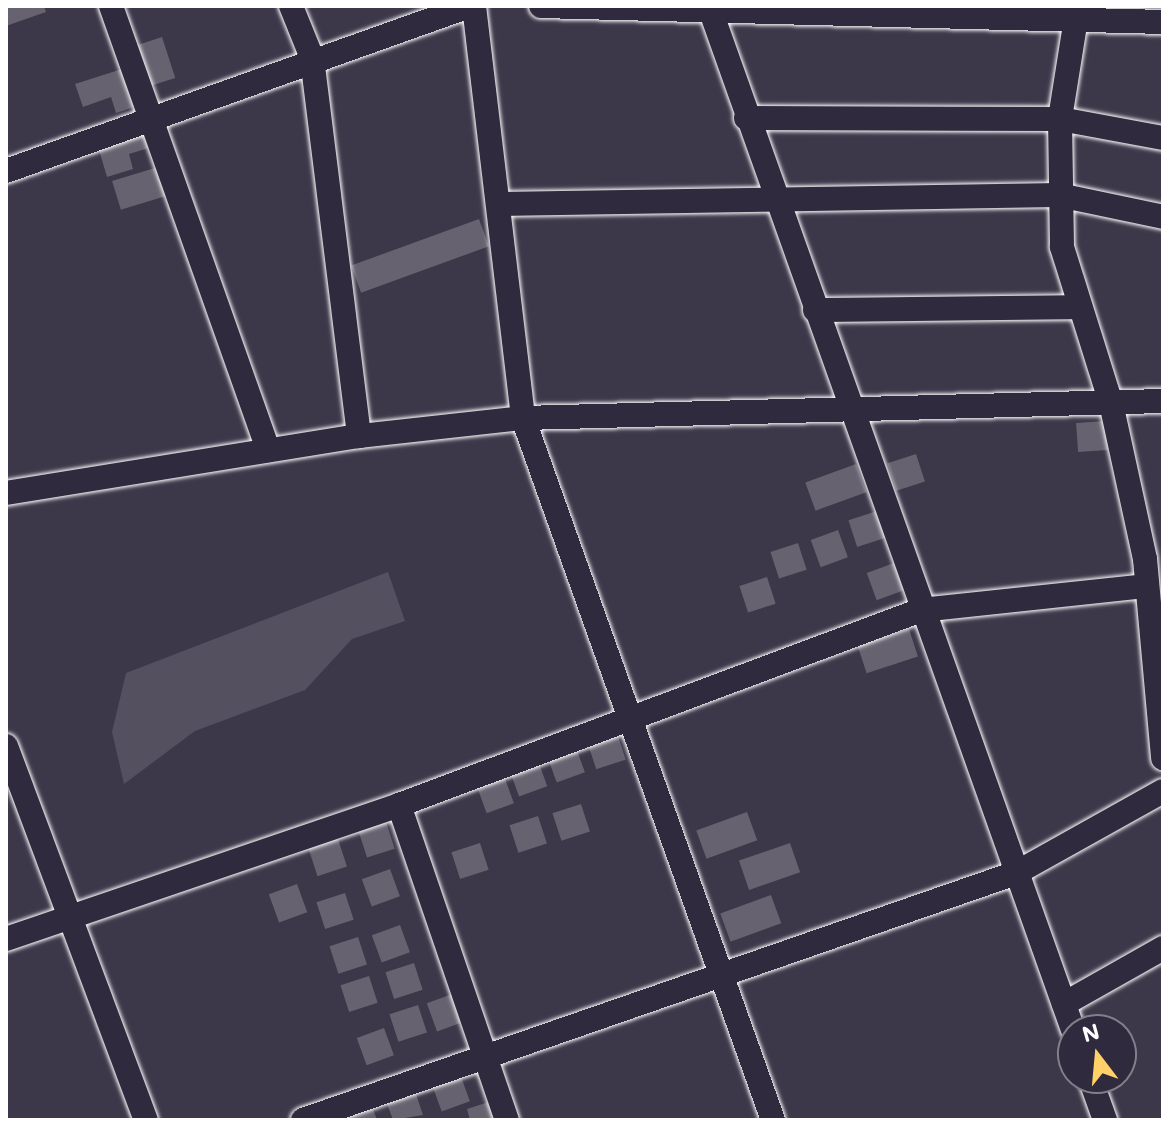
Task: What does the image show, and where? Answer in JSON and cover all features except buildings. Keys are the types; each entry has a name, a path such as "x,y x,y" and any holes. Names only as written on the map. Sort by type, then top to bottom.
{"street":[{"path":"111,6 268,450"},
{"path":"291,6 312,58 359,436"},
{"path":"6,171 312,58 472,6 499,204 523,418 773,1120"},
{"path":"541,6 1076,13 1163,22"},
{"path":"709,8 746,118 777,195 848,408 1067,1014"},
{"path":"1076,13 1060,119 1062,247 1111,403 1145,586 1163,758"},
{"path":"746,118 1060,119 1163,138"},
{"path":"499,204 777,195 1059,195 1163,217"},
{"path":"815,310 1080,307"},
{"path":"6,493 359,436 523,418 1163,401"},
{"path":"6,939 399,805 921,610 1145,586"},
{"path":"6,746 146,1120"},
{"path":"303,1120 1016,873 1163,791"},
{"path":"399,805 507,1120"},
{"path":"1064,1004 1163,948"},
{"path":"1096,1094 1105,1120"}],"shaded area":[{"path":"388,572 405,621 352,639 305,690 195,731 124,784 112,732 126,673"}]}
